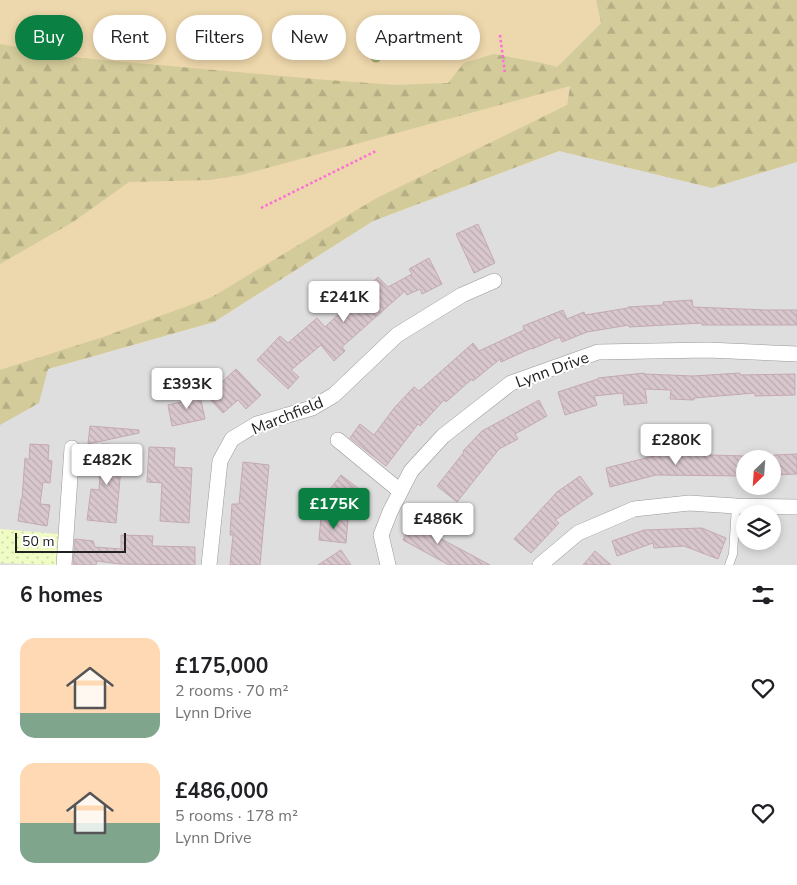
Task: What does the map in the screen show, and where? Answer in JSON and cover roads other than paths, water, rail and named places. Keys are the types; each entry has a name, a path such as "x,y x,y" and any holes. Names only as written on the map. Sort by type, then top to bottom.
{"street":[{"name":"Marchfield","path":"209,565 220,461 232,440 257,424 312,408 334,396 398,335 462,295 494,281"},
{"name":"Lynn Drive","path":"388,565 381,534 411,471 443,436 511,383 598,352 708,350 797,354"},
{"path":"338,440 400,491"},
{"path":"64,565 72,448"},
{"path":"540,565 578,534 634,509 689,503 736,506"},
{"path":"781,507 797,507"}],"lane":[{"path":"729,565 733,554 736,506"}]}
